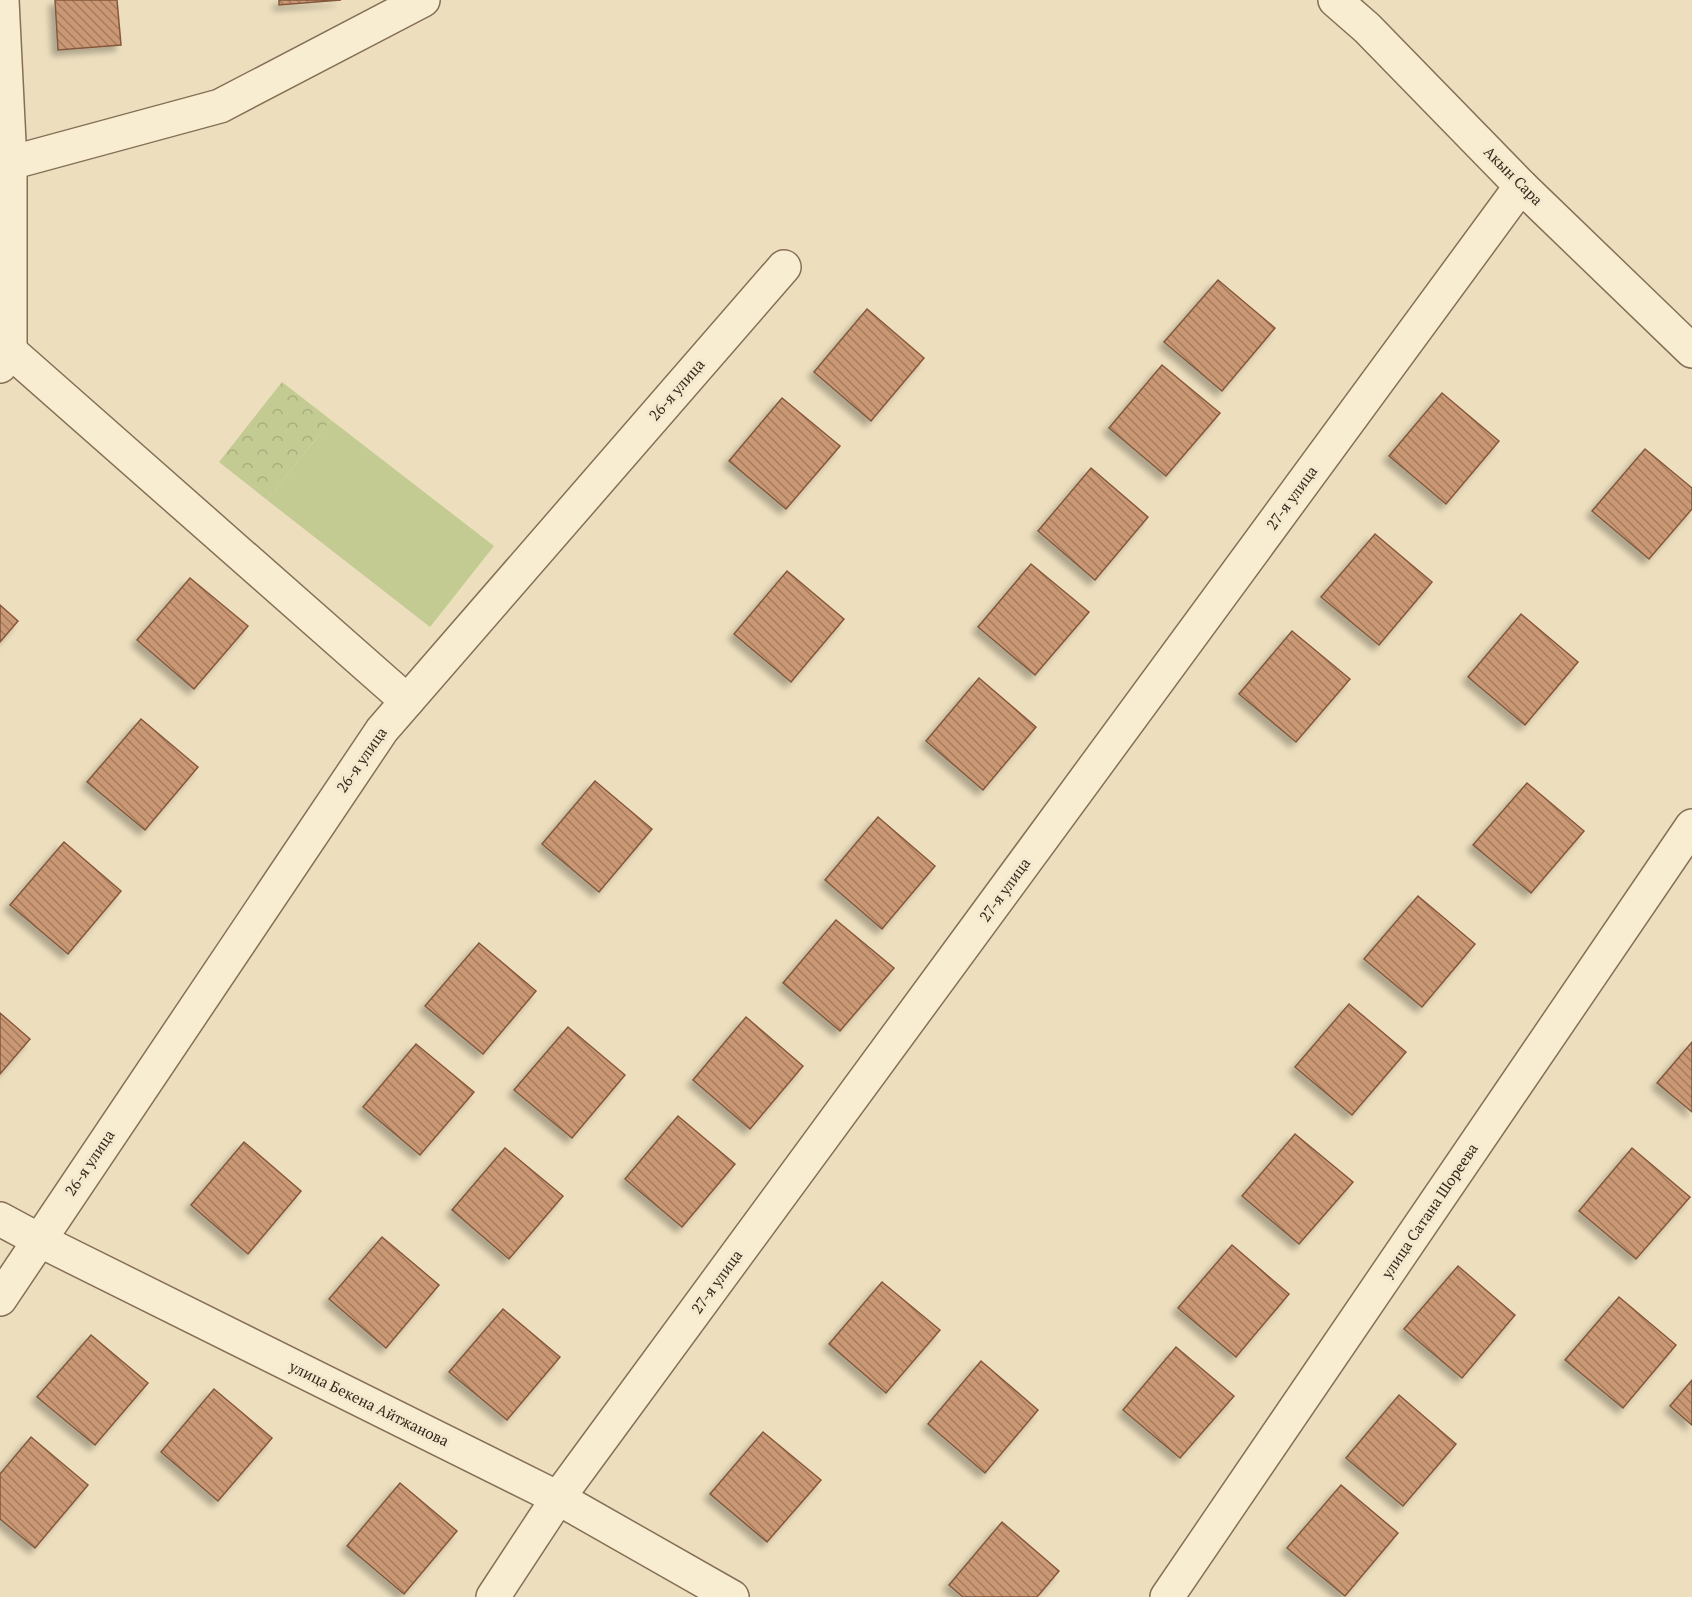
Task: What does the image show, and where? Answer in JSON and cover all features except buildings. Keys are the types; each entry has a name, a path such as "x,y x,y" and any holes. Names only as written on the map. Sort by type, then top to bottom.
{"street":[{"path":"2,0 5,359 407,701"},
{"path":"5,170 220,106 423,0"},
{"name":"Акын Сара","path":"1335,0 1367,14 1521,186 1692,351"},
{"name":"27-я улица","path":"493,1597 558,1498 1521,186"},
{"name":"26-я улица","path":"0,1299 382,730 784,267"},
{"name":"улица Сатана Шореева","path":"1167,1597 1692,826"},
{"name":"улица Бекена Айтжанова","path":"0,1219 558,1498 732,1597"}],"green space":[{"path":"282,382 331,420 267,500 219,462"},
{"path":"331,420 494,546 430,627 267,500"}]}
